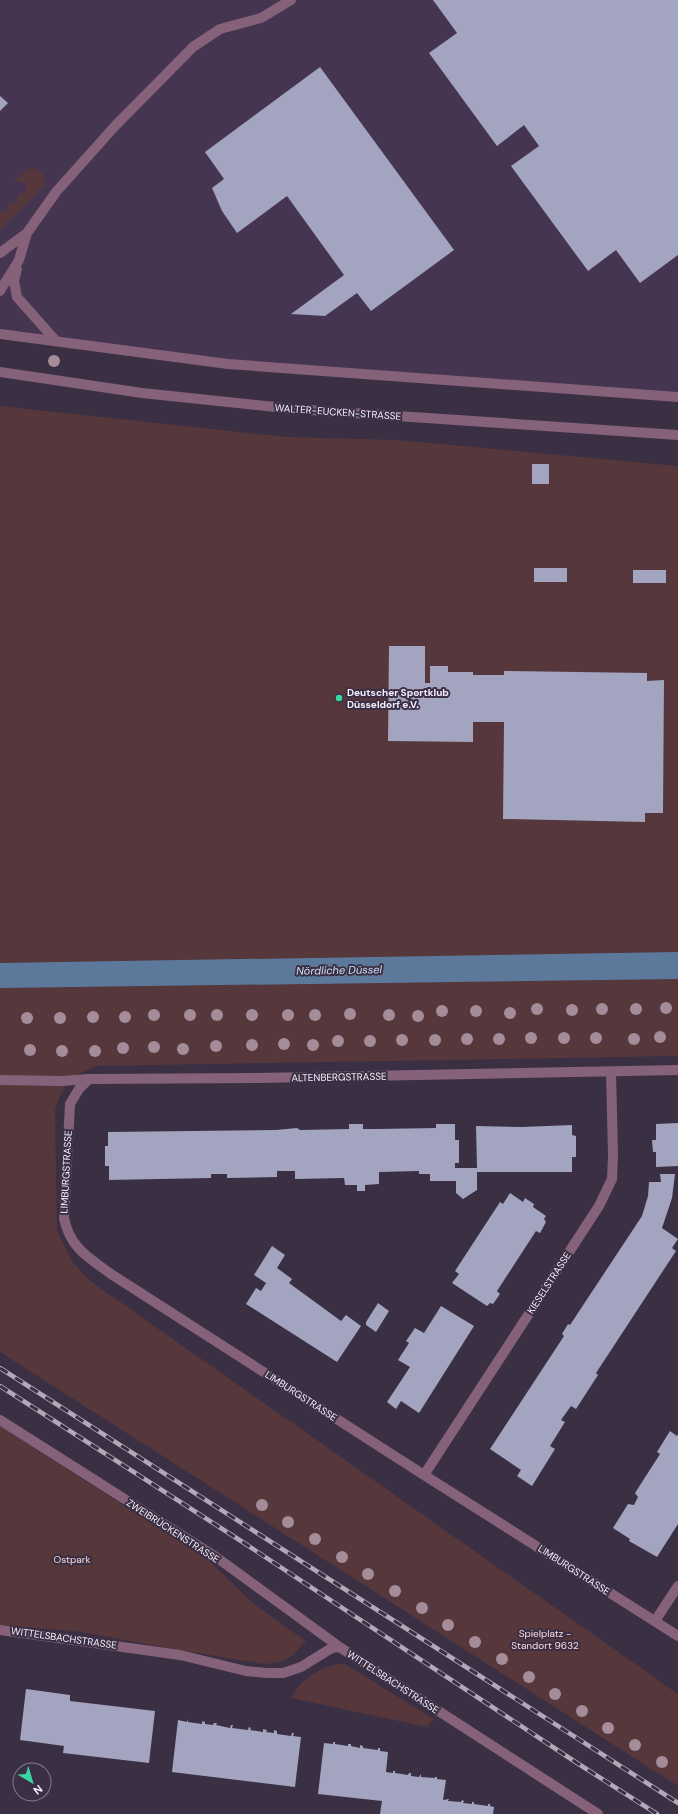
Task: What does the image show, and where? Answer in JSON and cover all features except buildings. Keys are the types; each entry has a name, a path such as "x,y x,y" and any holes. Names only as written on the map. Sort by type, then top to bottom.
{"street":[{"path":"0,253 27,233 68,178 115,126 193,47 220,29 261,18 291,0"},
{"path":"27,233 14,281 17,297 56,341"},
{"path":"0,291 19,260"},
{"path":"0,334 228,364 678,397"},
{"name":"WALTER-EUCKEN-STRASSE","path":"0,372 142,393 294,409 678,435"},
{"name":"ALTENBERGSTRASSE","path":"0,1080 62,1081 89,1079 266,1078 678,1070"},
{"name":"KIESELSTRASSE","path":"424,1475 600,1206 612,1179 613,1156 611,1072"},
{"name":"LIMBURGSTRASSE","path":"89,1079 79,1089 70,1104 64,1218 66,1229 74,1245 111,1274 678,1636"},
{"name":"ZWEIBRÜCKENSTRASSE","path":"0,1420 216,1557 341,1648"},
{"path":"655,1621 678,1586"},
{"name":"WITTELSBACHSTRASSE","path":"0,1630 180,1656 246,1671 268,1673 283,1673 301,1667 330,1649 341,1648 598,1814"}],"shaded area":[{"path":"0,0 678,0 678,395 228,361 0,330"}],"green space":[{"path":"36,168 43,173 45,185 0,230 0,211 7,212 10,202 17,203 19,193 25,194 26,183 14,181 28,169"},
{"name":"Deutscher Sportklub Düsseldorf e.V.","path":"0,406 287,437 398,440 678,466 678,1056 97,1066 81,1073 65,1087 61,1093 55,1110 57,1231 72,1261 89,1280 678,1694 678,1786 0,1352"},
{"name":"Ostpark","path":"0,1426 208,1560 255,1605 306,1641 292,1656 281,1662 266,1664 184,1651 82,1632 0,1625"},
{"path":"337,1664 345,1664 434,1719 427,1727 291,1698 300,1685 310,1676 322,1669"}],"water":[{"name":"Nördliche Düssel","path":"678,952 678,979 0,988 0,963"}],"railway":[{"path":"0,1368 678,1803"},
{"path":"0,1386 241,1541 577,1763 657,1814"}],"place":[{"name":"Deutscher Sportklub Düsseldorf e.V.","path":"339,698"}],"park label":[{"name":"Spielplatz - Standort 9632","path":"545,1638"}]}
